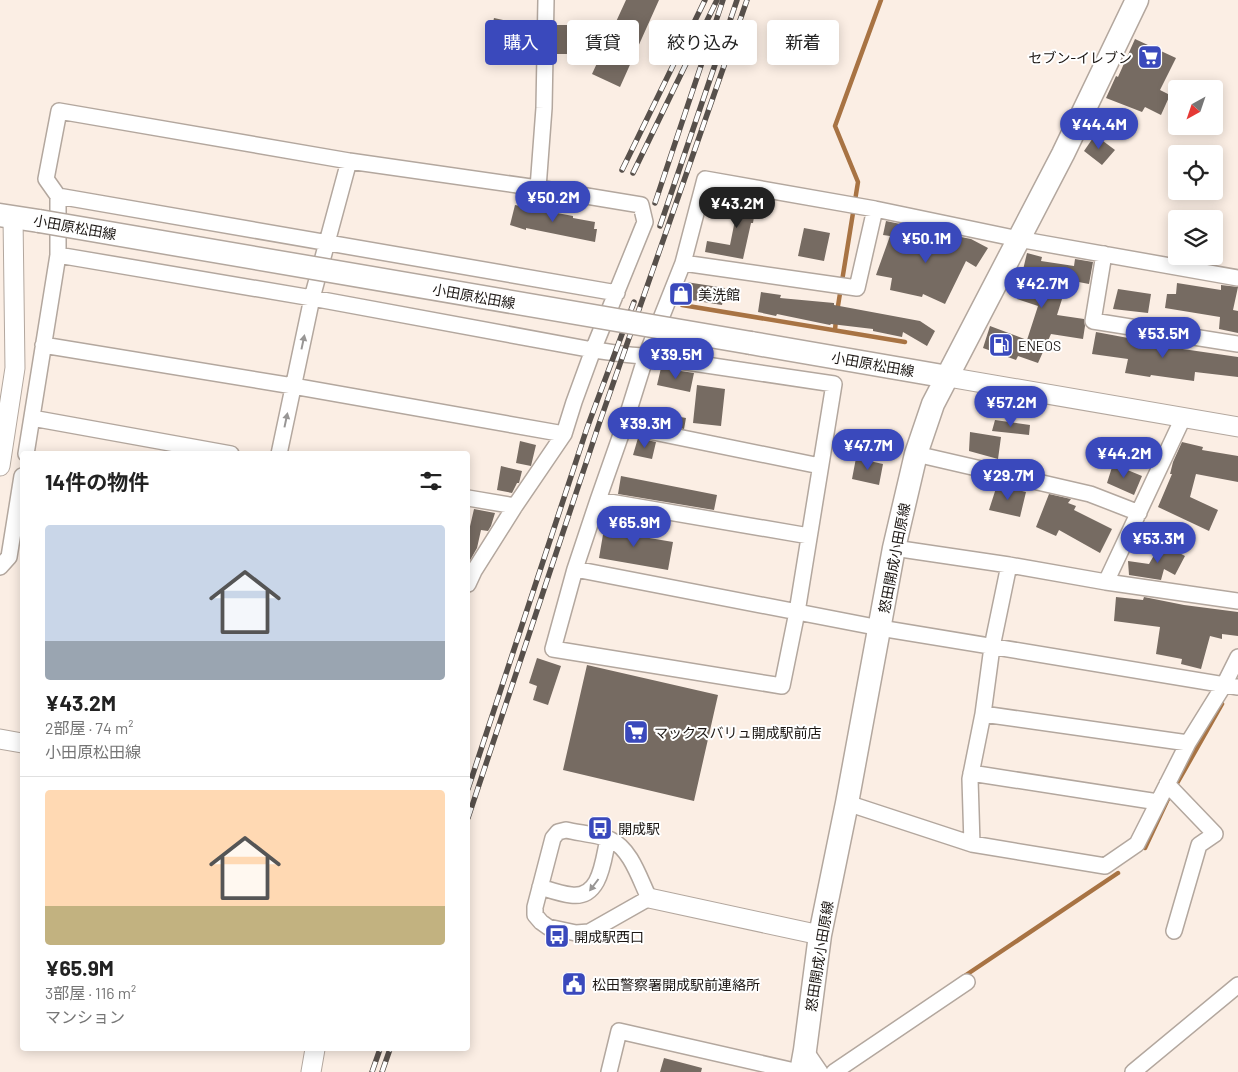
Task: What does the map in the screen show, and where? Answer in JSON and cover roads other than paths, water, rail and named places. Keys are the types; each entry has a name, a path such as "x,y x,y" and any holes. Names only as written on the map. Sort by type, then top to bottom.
{"main road":[{"name":"怒田開成小田原線","path":"802,1065 820,935 847,802 894,548 916,454 933,404 1064,154 1137,0"},
{"name":"小田原松田線","path":"6,216 948,377"}],"street":[{"path":"538,188 544,108 546,0"},
{"path":"26,451 58,255 58,196 46,179 59,111 349,161 641,205 646,222 594,350 564,434 470,575"},
{"path":"280,451 312,298 349,161"},
{"path":"58,255 312,298 594,350 615,352 623,356 646,356 834,384 797,612 782,686 552,649 575,569 646,356 683,263 704,179 875,209 1018,239 1238,278"},
{"path":"58,196 617,293"},
{"path":"683,263 857,288 875,209"},
{"path":"0,466 15,368 6,216"},
{"path":"1104,254 1093,321 1238,344"},
{"path":"43,345 293,386 564,434"},
{"path":"948,377 1238,427"},
{"path":"32,418 214,451"},
{"path":"1106,582 1184,418"},
{"path":"624,426 820,466"},
{"path":"916,454 1090,494 1139,513"},
{"path":"470,498 515,506"},
{"path":"0,567 9,557 20,499"},
{"path":"598,500 809,536"},
{"path":"894,548 1238,601"},
{"path":"972,844 970,779 983,714 992,647 1009,565"},
{"path":"575,569 880,628 1231,686"},
{"path":"847,802 972,844 1105,866 1137,844 1188,743 1231,686 1238,657"},
{"path":"983,714 1188,743"},
{"path":"0,739 20,743"},
{"path":"971,773 1158,802"},
{"path":"1168,785 1215,834 1199,845 1174,931"},
{"path":"649,898 623,849 608,839 566,830 558,832 553,838 534,907 535,914 541,922 548,926 576,933 589,932 649,898 820,935"},
{"path":"540,887 573,896 588,893 598,881 608,839"},
{"path":"834,1072 967,982"},
{"path":"1133,1072 1238,985"},
{"path":"609,1072 619,1031 802,1065 820,1072"},
{"path":"312,1072 315,1051"}],"waterway":[{"path":"837,312 858,182 835,126 881,0"},
{"path":"682,305 905,342"},
{"path":"835,330 836,319"},
{"path":"1145,848 1167,801 1222,704"},
{"path":"963,977 1118,873"}],"railway":[{"path":"622,170 705,0"},
{"path":"633,173 717,0"},
{"path":"655,203 723,0"},
{"path":"660,226 737,0"},
{"path":"470,812 599,424 747,0"},
{"path":"470,783 587,428 634,302"},
{"path":"372,1072 379,1051"},
{"path":"382,1072 389,1051"}],"place":[{"name":"セブン-イレブン","path":"1150,57"},
{"name":"美洗館","path":"681,294"},
{"name":"ENEOS","path":"1001,345"},
{"name":"マックスバリュ開成駅前店","path":"636,732"},
{"name":"開成駅","path":"600,828"},
{"name":"開成駅西口","path":"557,936"},
{"name":"松田警察署開成駅前連絡所","path":"574,984"}]}
